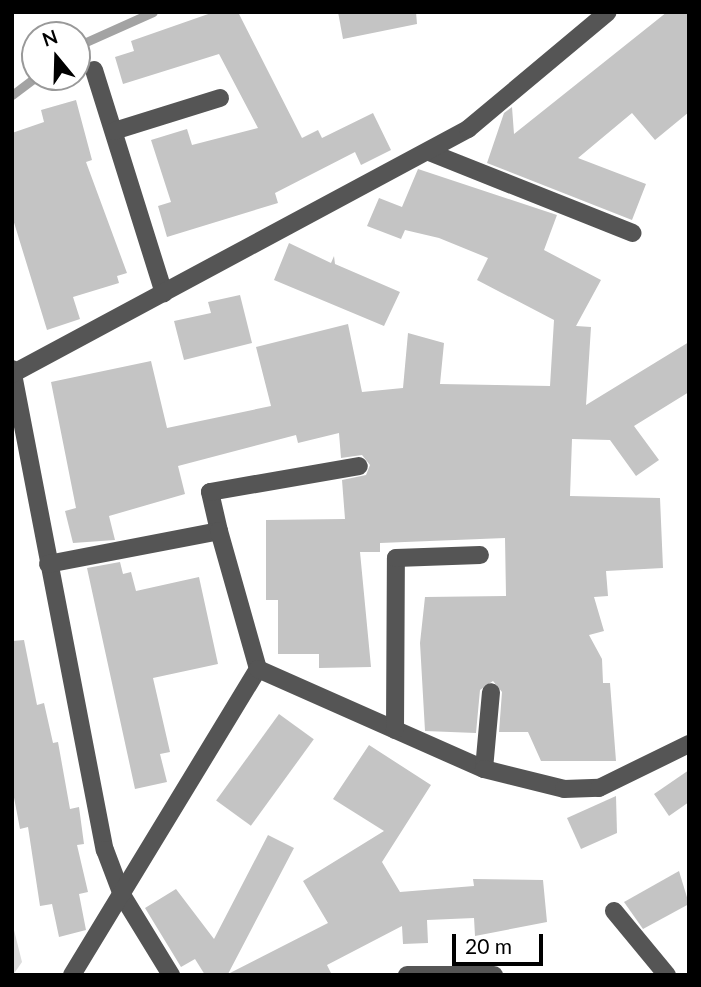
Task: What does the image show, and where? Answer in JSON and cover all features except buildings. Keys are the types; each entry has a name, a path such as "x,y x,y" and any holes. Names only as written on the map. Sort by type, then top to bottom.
{"street":[{"path":"171,975 122,895 105,850 12,373 468,129 608,12"},
{"path":"94,70 164,293"},
{"path":"114,131 220,98"},
{"path":"429,152 633,233"},
{"path":"72,975 258,669 210,492 359,466"},
{"path":"48,564 219,531"},
{"path":"394,730 396,558 480,555"},
{"path":"258,669 484,769 564,789 598,788 689,744"},
{"path":"484,769 491,692"},
{"path":"614,911 667,975"},
{"path":"407,975 494,975"}],"shaded area":[{"path":"12,922 22,962 13,975 12,975"}],"waterway":[{"path":"91,40 153,12"},
{"path":"12,95 21,88"}]}
